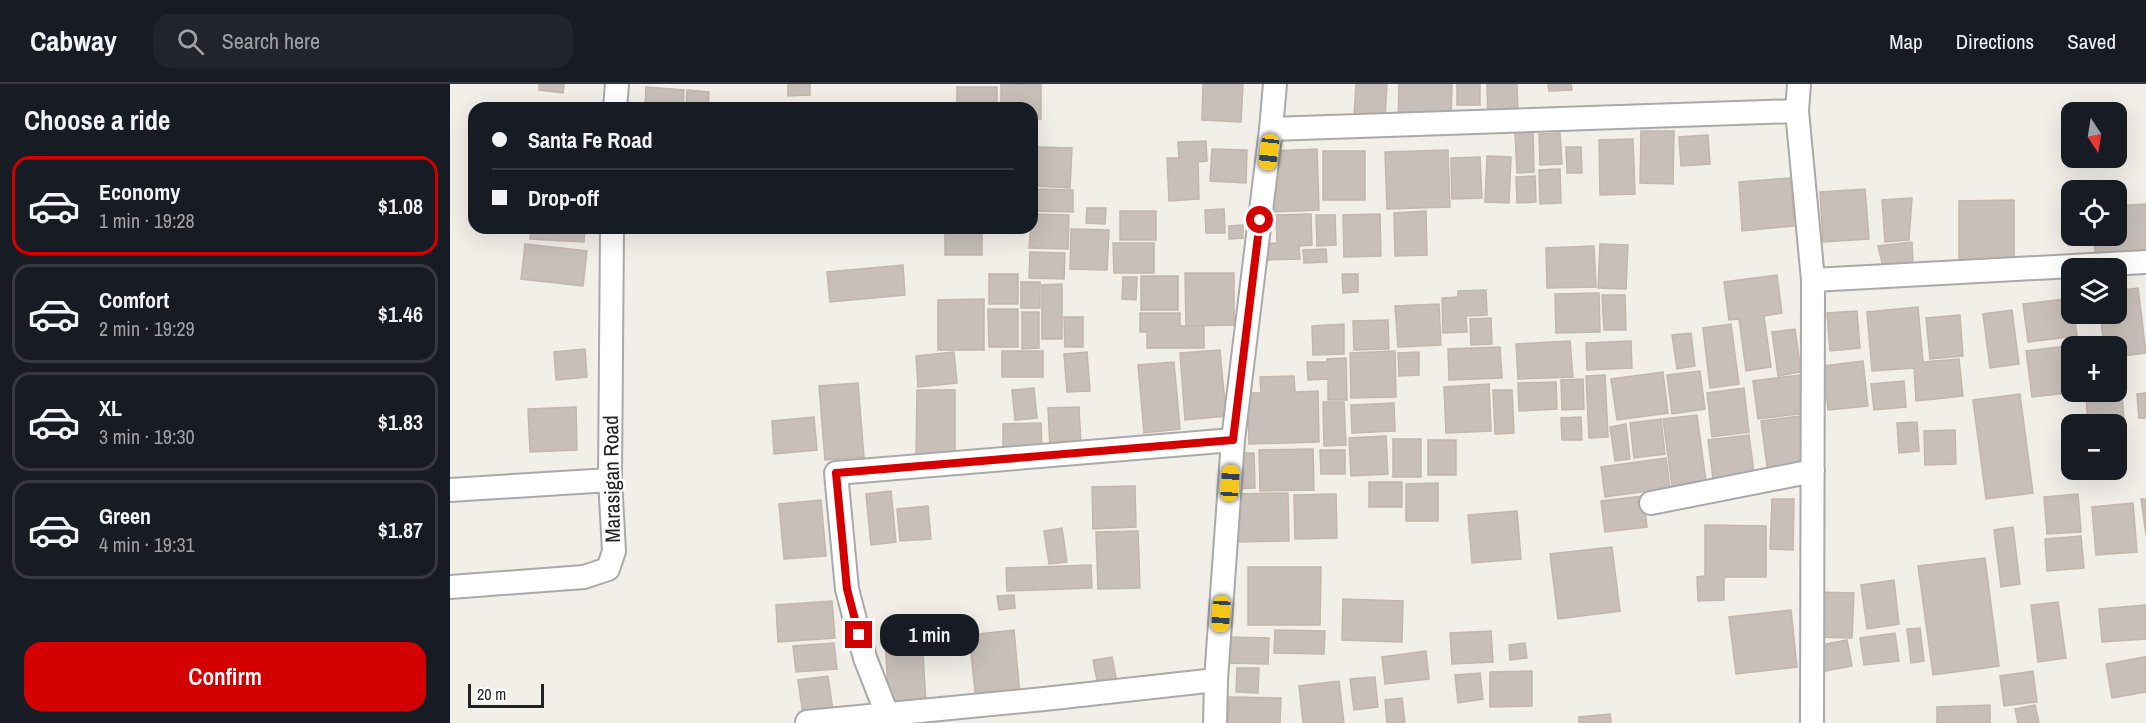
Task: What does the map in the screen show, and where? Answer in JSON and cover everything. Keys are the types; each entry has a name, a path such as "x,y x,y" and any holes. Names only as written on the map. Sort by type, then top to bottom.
{"street":[{"path":"616,102 617,84"},
{"path":"1215,723 1233,440 1275,84"},
{"path":"1799,84 1797,111 1813,280 1812,723"},
{"path":"1271,129 1797,111"},
{"name":"Marasigan Road","path":"450,587 584,577 608,569 614,551 610,480 612,234"},
{"path":"1813,280 2146,262"},
{"path":"887,714 865,658 847,589 836,473 1233,440"},
{"path":"1652,503 1813,471"},
{"path":"450,490 610,480"},
{"path":"807,722 1216,680"}],"building":[{"path":"539,84 564,84 563,93 539,90"},
{"path":"788,84 810,84 810,95 788,96"},
{"path":"1001,84 1041,84 1041,119 1038,119 1038,102 1001,102"},
{"path":"1203,84 1243,84 1241,122 1202,120"},
{"path":"1356,84 1387,84 1385,119 1354,117"},
{"path":"1399,84 1452,84 1451,121 1398,120"},
{"path":"1457,84 1480,84 1480,105 1457,105"},
{"path":"1487,84 1517,84 1518,116 1488,117"},
{"path":"1548,84 1571,84 1572,90 1549,91"},
{"path":"646,87 684,90 683,102 645,102"},
{"path":"957,87 997,87 997,102 957,102"},
{"path":"687,90 709,92 708,102 686,102"},
{"path":"1533,131 1534,172 1517,173 1515,132"},
{"path":"1641,131 1674,131 1673,184 1640,183"},
{"path":"1560,133 1562,164 1540,165 1539,134"},
{"path":"1708,135 1710,164 1681,166 1679,137"},
{"path":"1633,139 1635,194 1600,195 1599,140"},
{"path":"1206,141 1207,161 1198,162 1199,199 1169,201 1167,158 1179,158 1178,142"},
{"path":"1038,147 1072,148 1070,188 1038,186"},
{"path":"1566,147 1581,147 1582,173 1567,173"},
{"path":"1212,149 1247,150 1246,183 1210,181"},
{"path":"1317,149 1319,210 1273,212 1271,151"},
{"path":"1448,150 1450,207 1387,209 1385,152"},
{"path":"1323,151 1365,151 1365,200 1323,200"},
{"path":"1487,156 1511,157 1509,203 1485,202"},
{"path":"1480,157 1482,198 1452,199 1451,158"},
{"path":"1560,169 1561,203 1540,204 1539,170"},
{"path":"1535,176 1536,202 1517,203 1516,177"},
{"path":"1791,178 1794,226 1742,231 1739,182"},
{"path":"1038,189 1073,190 1073,212 1038,211"},
{"path":"1865,189 1869,239 1823,242 1820,192"},
{"path":"1912,198 1909,240 1885,242 1882,200"},
{"path":"2014,200 2014,260 1959,261 1959,201"},
{"path":"2146,204 2146,250 2095,253 2095,246 2127,246 2127,205"},
{"path":"1087,208 1106,208 1105,224 1086,223"},
{"path":"1224,209 1225,233 1206,233 1205,210"},
{"path":"1120,211 1156,211 1156,240 1120,240"},
{"path":"1426,211 1427,255 1395,256 1394,213"},
{"path":"1038,214 1069,215 1068,249 1029,248 1030,234 1038,234"},
{"path":"1311,214 1312,245 1299,246 1300,259 1261,260 1260,244 1277,243 1276,215"},
{"path":"1380,214 1381,256 1344,257 1343,215"},
{"path":"1316,215 1335,215 1336,245 1317,246"},
{"path":"1243,225 1243,238 1229,239 1229,226"},
{"path":"1071,229 1109,230 1107,270 1070,269"},
{"path":"530,234 585,234 584,242 530,239"},
{"path":"945,234 982,234 982,255 945,255"},
{"path":"1912,242 1913,264 1883,267 1878,246"},
{"path":"1113,243 1154,243 1154,273 1114,273"},
{"path":"525,244 587,251 583,286 521,279"},
{"path":"1600,244 1628,245 1626,289 1598,288"},
{"path":"1594,246 1596,287 1547,288 1546,248"},
{"path":"1326,249 1327,262 1304,263 1303,250"},
{"path":"1030,252 1065,253 1064,279 1029,278"},
{"path":"903,265 905,295 830,302 827,272"},
{"path":"1185,273 1234,273 1234,325 1186,326"},
{"path":"989,274 1018,274 1018,304 989,304"},
{"path":"1342,274 1358,274 1358,292 1343,293"},
{"path":"1777,275 1782,313 1764,316 1771,367 1746,371 1739,319 1729,320 1724,282"},
{"path":"1141,276 1178,276 1178,310 1141,310"},
{"path":"1123,277 1137,277 1136,300 1122,299"},
{"path":"1021,282 1040,282 1040,308 1021,308"},
{"path":"1062,284 1062,339 1042,339 1042,285"},
{"path":"2138,288 2146,353 2127,356 2127,336 2103,336 2101,324 2127,324 2127,290"},
{"path":"1486,290 1487,315 1466,316 1467,332 1443,333 1442,298 1458,297 1458,291"},
{"path":"1599,293 1600,332 1556,333 1555,294"},
{"path":"1602,295 1625,295 1626,330 1604,330"},
{"path":"984,299 984,350 938,350 938,300"},
{"path":"2061,299 2061,324 2075,324 2077,336 2061,336 2061,338 2028,342 2023,304"},
{"path":"1439,304 1441,345 1398,347 1395,306"},
{"path":"1918,307 1923,362 1959,359 1963,396 1916,401 1914,368 1872,371 1867,312"},
{"path":"988,309 1018,309 1018,347 989,347"},
{"path":"2012,310 2019,364 1990,368 1983,314"},
{"path":"1857,311 1860,348 1830,351 1827,313"},
{"path":"1022,312 1039,312 1039,348 1022,349"},
{"path":"1140,313 1180,313 1180,326 1204,326 1204,348 1147,348 1147,332 1140,332"},
{"path":"1960,315 1963,356 1930,359 1926,318"},
{"path":"1064,317 1083,317 1083,347 1065,347"},
{"path":"1491,318 1492,344 1471,345 1470,319"},
{"path":"1388,320 1389,349 1354,350 1353,321"},
{"path":"1344,324 1344,354 1313,355 1312,326"},
{"path":"1731,324 1739,384 1710,388 1703,328"},
{"path":"1795,329 1801,372 1778,376 1772,332"},
{"path":"1691,333 1695,366 1677,369 1672,335"},
{"path":"1570,341 1573,377 1518,379 1516,344"},
{"path":"1631,341 1632,368 1587,370 1586,343"},
{"path":"1500,347 1502,378 1449,380 1448,349"},
{"path":"2061,347 2061,394 2032,397 2026,351"},
{"path":"585,349 587,377 556,380 554,352"},
{"path":"1220,350 1226,416 1185,420 1180,353"},
{"path":"1002,351 1043,351 1043,377 1002,377"},
{"path":"1395,351 1396,397 1351,398 1350,353"},
{"path":"954,352 957,383 918,387 916,356"},
{"path":"1087,352 1090,391 1067,392 1064,354"},
{"path":"1419,352 1419,375 1399,376 1398,353"},
{"path":"1346,358 1347,400 1328,400 1328,379 1308,380 1307,362 1327,362 1327,359"},
{"path":"1863,361 1868,406 1828,410 1823,366"},
{"path":"1174,362 1180,429 1144,433 1138,365"},
{"path":"1700,371 1705,409 1672,414 1667,375"},
{"path":"1663,372 1668,413 1617,420 1611,379"},
{"path":"1605,375 1608,437 1589,438 1586,376"},
{"path":"1800,375 1805,413 1758,419 1753,381"},
{"path":"1294,376 1295,392 1318,391 1319,442 1249,444 1248,393 1261,393 1260,377"},
{"path":"1583,379 1584,409 1562,410 1561,380"},
{"path":"1904,381 1906,407 1874,410 1871,384"},
{"path":"1556,382 1557,409 1519,411 1518,383"},
{"path":"858,383 864,457 825,460 819,386"},
{"path":"1489,384 1491,431 1446,433 1444,387"},
{"path":"1034,388 1037,418 1015,420 1012,390"},
{"path":"1744,388 1749,432 1712,437 1707,393"},
{"path":"917,390 955,390 955,456 916,456"},
{"path":"1493,390 1512,390 1514,433 1495,434"},
{"path":"2146,393 2146,418 2139,418 2137,394"},
{"path":"2020,394 2033,493 1986,499 1973,400"},
{"path":"1323,402 1344,402 1346,445 1324,446"},
{"path":"2086,402 2123,402 2124,414 2087,414"},
{"path":"1394,403 1395,431 1352,433 1351,405"},
{"path":"576,407 577,450 530,452 528,409"},
{"path":"1079,407 1081,446 1050,448 1048,408"},
{"path":"1697,415 1707,489 1673,493 1663,419"},
{"path":"1800,416 1807,469 1768,474 1761,421"},
{"path":"814,417 817,450 774,454 772,421"},
{"path":"1581,417 1582,440 1562,440 1561,418"},
{"path":"1661,419 1665,454 1634,458 1630,423"},
{"path":"1917,422 1919,451 1899,453 1897,423"},
{"path":"1041,423 1042,453 1003,454 1003,424"},
{"path":"1626,424 1630,459 1615,461 1610,427"},
{"path":"1955,430 1956,464 1925,465 1924,431"},
{"path":"1749,435 1755,480 1714,486 1708,440"},
{"path":"1386,436 1388,474 1351,476 1349,438"},
{"path":"1393,439 1421,439 1421,477 1393,477"},
{"path":"1428,440 1456,440 1456,475 1428,475"},
{"path":"1313,449 1314,490 1260,491 1259,450"},
{"path":"1320,450 1345,450 1345,474 1321,474"},
{"path":"1235,453 1254,453 1255,488 1236,489"},
{"path":"1666,458 1670,488 1605,497 1601,467"},
{"path":"1369,482 1402,482 1402,507 1369,507"},
{"path":"1438,483 1438,521 1406,521 1406,484"},
{"path":"1135,486 1136,527 1093,529 1092,487"},
{"path":"891,491 896,542 871,545 866,494"},
{"path":"1288,493 1289,541 1235,542 1234,494"},
{"path":"1336,494 1337,538 1295,539 1294,495"},
{"path":"2078,494 2081,532 2047,534 2044,497"},
{"path":"1643,496 1647,527 1605,532 1601,501"},
{"path":"1772,499 1794,499 1793,550 1770,549"},
{"path":"2141,499 2146,499 2146,535"},
{"path":"821,500 826,556 784,559 779,504"},
{"path":"2133,503 2137,552 2096,555 2092,507"},
{"path":"928,506 931,539 900,541 897,509"},
{"path":"1517,511 1521,559 1472,563 1468,515"},
{"path":"1705,525 1766,526 1766,577 1724,577 1724,600 1698,601 1697,577 1705,576"},
{"path":"2013,527 2020,584 2001,587 1994,530"},
{"path":"1062,528 1067,562 1049,564 1044,531"},
{"path":"1138,531 1140,588 1098,589 1096,532"},
{"path":"2081,536 2084,568 2047,571 2045,539"},
{"path":"1612,547 1620,611 1558,619 1550,554"},
{"path":"1985,558 1999,666 1933,675 1918,566"},
{"path":"1091,565 1092,588 1007,591 1006,568"},
{"path":"1248,567 1321,567 1320,625 1248,625"},
{"path":"1894,580 1899,624 1867,629 1861,585"},
{"path":"1817,592 1854,593 1852,638 1815,637"},
{"path":"1014,595 1015,608 999,610 997,596"},
{"path":"1343,599 1403,601 1402,642 1342,640"},
{"path":"832,601 835,638 778,642 776,605"},
{"path":"2058,602 2066,658 2038,662 2031,605"},
{"path":"2146,605 2146,639 2102,642 2099,609"},
{"path":"1791,610 1797,667 1736,674 1729,617"},
{"path":"1920,628 1924,661 1911,663 1907,629"},
{"path":"1014,630 1020,696 976,701 969,635"},
{"path":"1275,630 1325,631 1324,654 1274,653"},
{"path":"1491,631 1493,662 1452,664 1450,633"},
{"path":"1895,633 1899,661 1864,665 1860,638"},
{"path":"922,636 926,703 889,706 885,638"},
{"path":"1228,637 1269,638 1268,664 1227,663"},
{"path":"1847,640 1852,666 1820,672 1816,646"},
{"path":"834,643 837,669 796,672 793,646"},
{"path":"1525,643 1527,658 1510,660 1509,645"},
{"path":"1426,651 1429,679 1385,684 1382,657"},
{"path":"1112,657 1118,688 1099,691 1093,660"},
{"path":"2145,657 2146,692 2112,698 2106,664"},
{"path":"1237,668 1259,668 1258,693 1236,692"},
{"path":"1532,671 1532,706 1490,707 1490,672"},
{"path":"2033,671 2037,702 2004,706 2000,676"},
{"path":"1480,673 1483,699 1458,703 1455,675"},
{"path":"828,676 833,711 803,715 798,680"},
{"path":"1375,677 1378,707 1354,710 1350,679"},
{"path":"1339,681 1344,723 1303,723 1299,686"},
{"path":"1229,697 1281,698 1280,723 1228,723"},
{"path":"1402,698 1405,723 1387,723 1385,700"},
{"path":"1990,705 1990,723 1937,723 1937,707"},
{"path":"2035,705 2039,723 2018,723 2015,709"},
{"path":"1610,714 1611,723 1579,723 1579,717"}],"route":[{"path":"859,635 847,589 836,473 1233,440 1260,220"}]}
